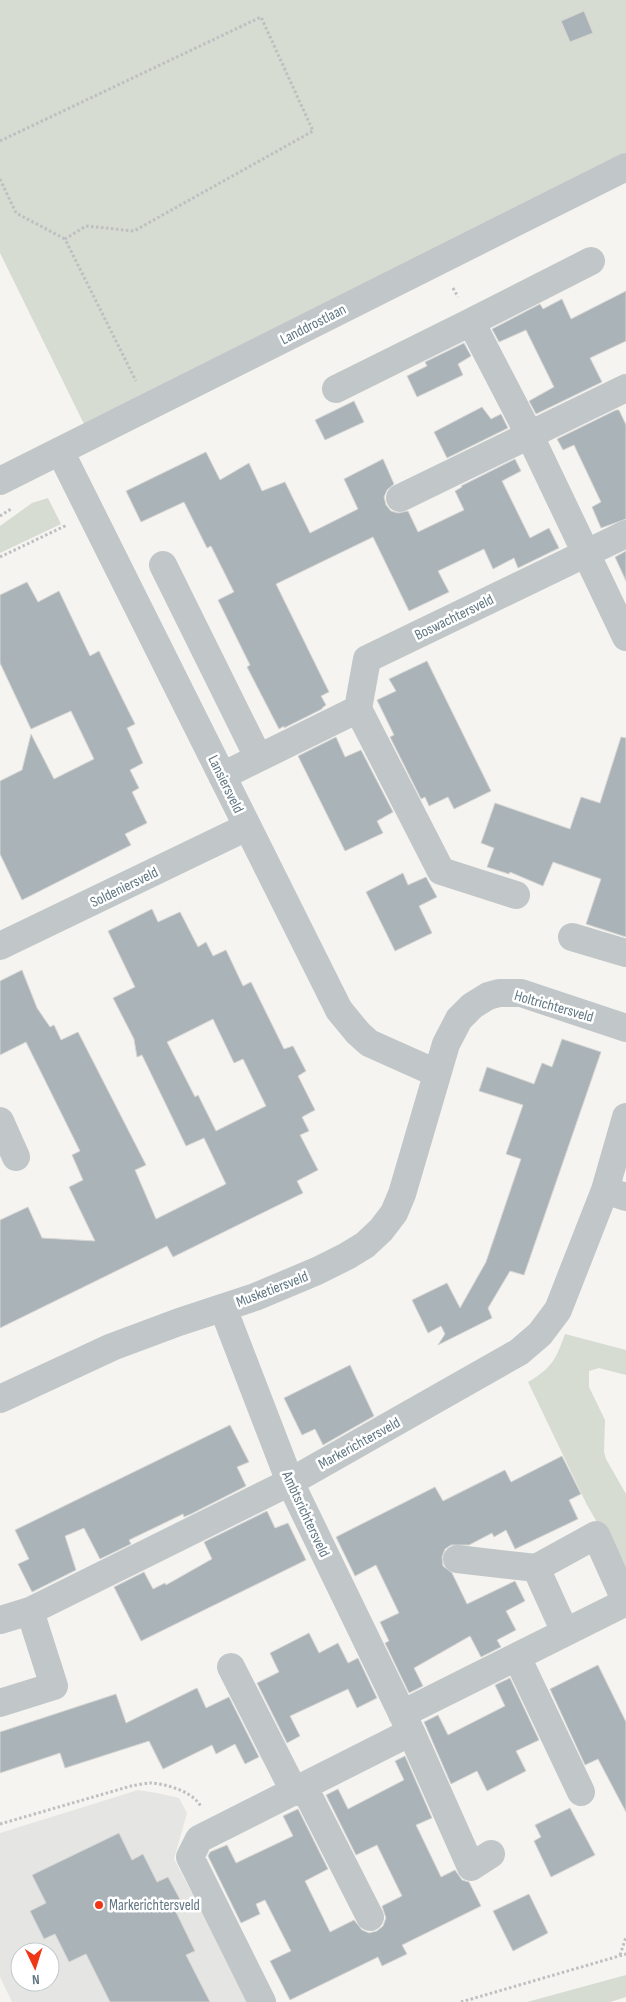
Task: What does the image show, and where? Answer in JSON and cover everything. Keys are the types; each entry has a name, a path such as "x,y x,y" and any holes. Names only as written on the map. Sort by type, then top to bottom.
{"street":[{"name":"Landdrostlaan","path":"0,481 626,167"},
{"path":"336,388 591,261"},
{"path":"471,322 530,436 626,637"},
{"path":"400,498 626,388"},
{"name":"Lansiersveld","path":"60,451 331,997 348,1022 363,1038 376,1048 436,1073"},
{"name":"Boswachtersveld","path":"358,709 367,659 626,534"},
{"path":"163,565 258,757"},
{"path":"222,776 358,709 441,871 516,896"},
{"name":"Soldeniersveld","path":"0,946 247,827"},
{"path":"572,937 626,954"},
{"name":"Holtrichtersveld","path":"436,1073 451,1032 465,1012 480,1000 499,993 510,992 531,996 626,1028"},
{"name":"Musketiersveld","path":"0,1398 112,1347 223,1308 317,1271 366,1245 394,1213 402,1194 436,1073"},
{"name":"Markerichtersveld","path":"0,1620 30,1611 290,1482 519,1352 540,1334 558,1310 616,1193 626,1117"},
{"path":"0,1121 16,1157"},
{"name":"Ambtsrichtersveld","path":"223,1308 290,1482 407,1723 471,1867 491,1854"},
{"path":"262,2002 190,1858 199,1839 299,1789 517,1657 626,1602 596,1536 536,1568 457,1559"},
{"path":"536,1568 565,1632"},
{"path":"0,1703 54,1686 30,1611"},
{"path":"517,1657 581,1792"},
{"path":"231,1666 370,1917"}],"path":[{"path":"0,141 262,17 313,132 134,231 86,226 64,239"},
{"path":"0,179 16,213 64,239 149,407"},
{"path":"0,558 92,513"},
{"path":"0,1824 131,1786 150,1783 174,1788 198,1800 214,1832"},
{"path":"620,1956 626,1937"},
{"path":"461,2002 626,1954"}],"shaded area":[{"path":"0,0 626,0 626,153 84,424 0,253"},
{"path":"48,498 61,524 0,553 0,526 32,503"},
{"path":"565,1334 626,1350 626,1375 599,1368 589,1371 589,1387 605,1420 604,1452 606,1459 626,1494 626,1572 587,1505 528,1382 543,1372 552,1362"},
{"name":"Markerichtersveld","path":"138,1790 179,1798 187,1813 174,1859 249,2002 12,2002 0,1977 0,1833"},
{"path":"626,1975 626,1997 610,2002 527,2002"}],"building":[{"path":"584,11 593,33 570,42 561,21"},
{"path":"626,291 626,341 590,358 602,382 536,414 529,401 554,387 526,330 499,342 492,329 540,304 543,309 562,299 571,319"},
{"path":"464,343 471,356 458,364 463,375 417,397 407,376 427,366 425,362"},
{"path":"354,401 364,422 325,440 315,420"},
{"path":"482,407 491,419 501,414 508,428 447,458 434,432"},
{"path":"619,410 626,425 626,519 601,528 592,507 601,502 574,445 563,450 557,439"},
{"path":"206,452 220,480 249,463 262,491 285,482 310,533 358,509 344,479 383,459 394,484 387,490 384,497 386,505 391,511 398,513 408,511 418,532 464,510 455,491 461,486 515,459 521,471 502,481 530,538 549,528 559,548 518,568 514,558 493,569 484,549 438,571 449,592 409,611 373,537 276,584 329,692 321,696 326,705 322,709 279,729 247,667 250,665 218,600 234,592 211,546 207,548 184,502 141,522 126,491"},
{"path":"626,551 626,581 615,557"},
{"path":"27,582 38,602 59,591 90,656 99,651 135,724 127,728 143,763 130,770 139,788 132,792 147,823 125,834 131,845 22,900 0,854 0,781 22,770 31,734 54,779 94,759 71,711 31,729 0,663 0,595"},
{"path":"427,661 491,791 454,809 448,797 429,806 425,797 421,799 390,737 394,735 377,700 396,691 389,679"},
{"path":"336,737 345,757 361,750 393,812 377,821 383,833 345,851 298,756"},
{"path":"621,737 626,738 626,937 586,924 601,879 553,862 543,886 510,872 509,874 487,867 494,848 481,843 495,803 570,829 581,797 600,803"},
{"path":"403,873 408,885 426,877 437,897 419,906 432,933 395,951 366,892"},
{"path":"152,909 158,922 180,912 198,947 206,942 213,956 226,950 243,986 251,982 284,1049 293,1046 306,1071 298,1076 315,1110 302,1117 309,1131 300,1135 318,1170 297,1181 303,1193 173,1257 167,1246 0,1328 0,1220 28,1207 42,1238 95,1241 69,1187 83,1180 72,1155 80,1151 26,1042 0,1055 0,981 22,970 37,1008 50,1027 54,1025 61,1040 78,1032 146,1165 135,1170 156,1219 226,1184 204,1138 186,1146 142,1055 137,1057 134,1039 113,998 135,987 108,931","holes":["213,1019 234,1063 243,1059 266,1106 216,1131 198,1095 195,1097 167,1042"]},
{"path":"562,1039 601,1052 524,1275 510,1271 488,1308 492,1318 438,1345 445,1334 441,1326 428,1333 412,1300 447,1283 460,1308 486,1262 521,1159 506,1154 523,1105 479,1091 487,1067 534,1084 542,1063 552,1067"},
{"path":"350,1365 374,1416 323,1445 315,1429 302,1435 284,1398"},
{"path":"230,1425 249,1462 237,1467 246,1486 191,1514 184,1517 183,1514 129,1540 131,1544 100,1559 84,1528 65,1536 76,1570 32,1592 18,1564 29,1559 15,1530"},
{"path":"562,1456 581,1494 569,1500 578,1519 515,1549 506,1530 494,1537 492,1533 469,1545 451,1545 445,1549 442,1557 443,1566 452,1573 467,1604 515,1581 525,1601 506,1611 516,1630 497,1640 501,1647 481,1657 470,1636 414,1668 423,1686 409,1693 385,1643 389,1641 380,1622 399,1613 376,1565 355,1576 336,1537 435,1487 443,1501 505,1470 511,1482"},
{"path":"267,1511 275,1528 288,1523 306,1560 141,1641 114,1587 144,1572 153,1589 165,1583 166,1585 212,1559 204,1542"},
{"path":"309,1633 319,1653 338,1643 348,1663 358,1658 377,1698 357,1708 348,1689 290,1716 300,1736 287,1743 257,1683 279,1672 270,1653"},
{"path":"598,1665 626,1722 626,1812 598,1759 585,1765 550,1689"},
{"path":"510,1678 539,1740 516,1751 526,1771 487,1791 477,1771 451,1784 424,1722 438,1715 448,1735 505,1706 495,1685"},
{"path":"197,1688 206,1708 229,1697 259,1757 245,1764 235,1744 216,1754 212,1745 163,1769 149,1741 65,1768 60,1753 0,1773 0,1732 116,1694 126,1723"},
{"path":"405,1756 432,1818 416,1825 441,1877 455,1870 462,1880 469,1882 481,1906 402,1945 407,1954 382,1966 378,1957 290,2000 270,1961 291,1951 265,1900 256,1904 260,1914 241,1923 208,1856 210,1852 227,1845 236,1863 293,1836 283,1816 298,1809 328,1869 305,1881 330,1932 354,1920 362,1930 369,1933 377,1931 383,1926 386,1918 382,1906 402,1896 377,1845 356,1855 326,1795 338,1789 348,1809 404,1780 395,1761"},
{"path":"570,1808 595,1855 551,1877 534,1841 541,1837 535,1825"},
{"path":"119,1833 132,1860 143,1854 157,1882 168,1877 183,1905 175,1910 195,1951 186,1955 210,2002 110,2002 86,1954 69,1962 55,1934 44,1939 30,1911 46,1903 32,1875"},
{"path":"529,1894 548,1933 513,1951 493,1911"}],"place":[{"name":"Markerichtersveld","path":"99,1905"}]}
